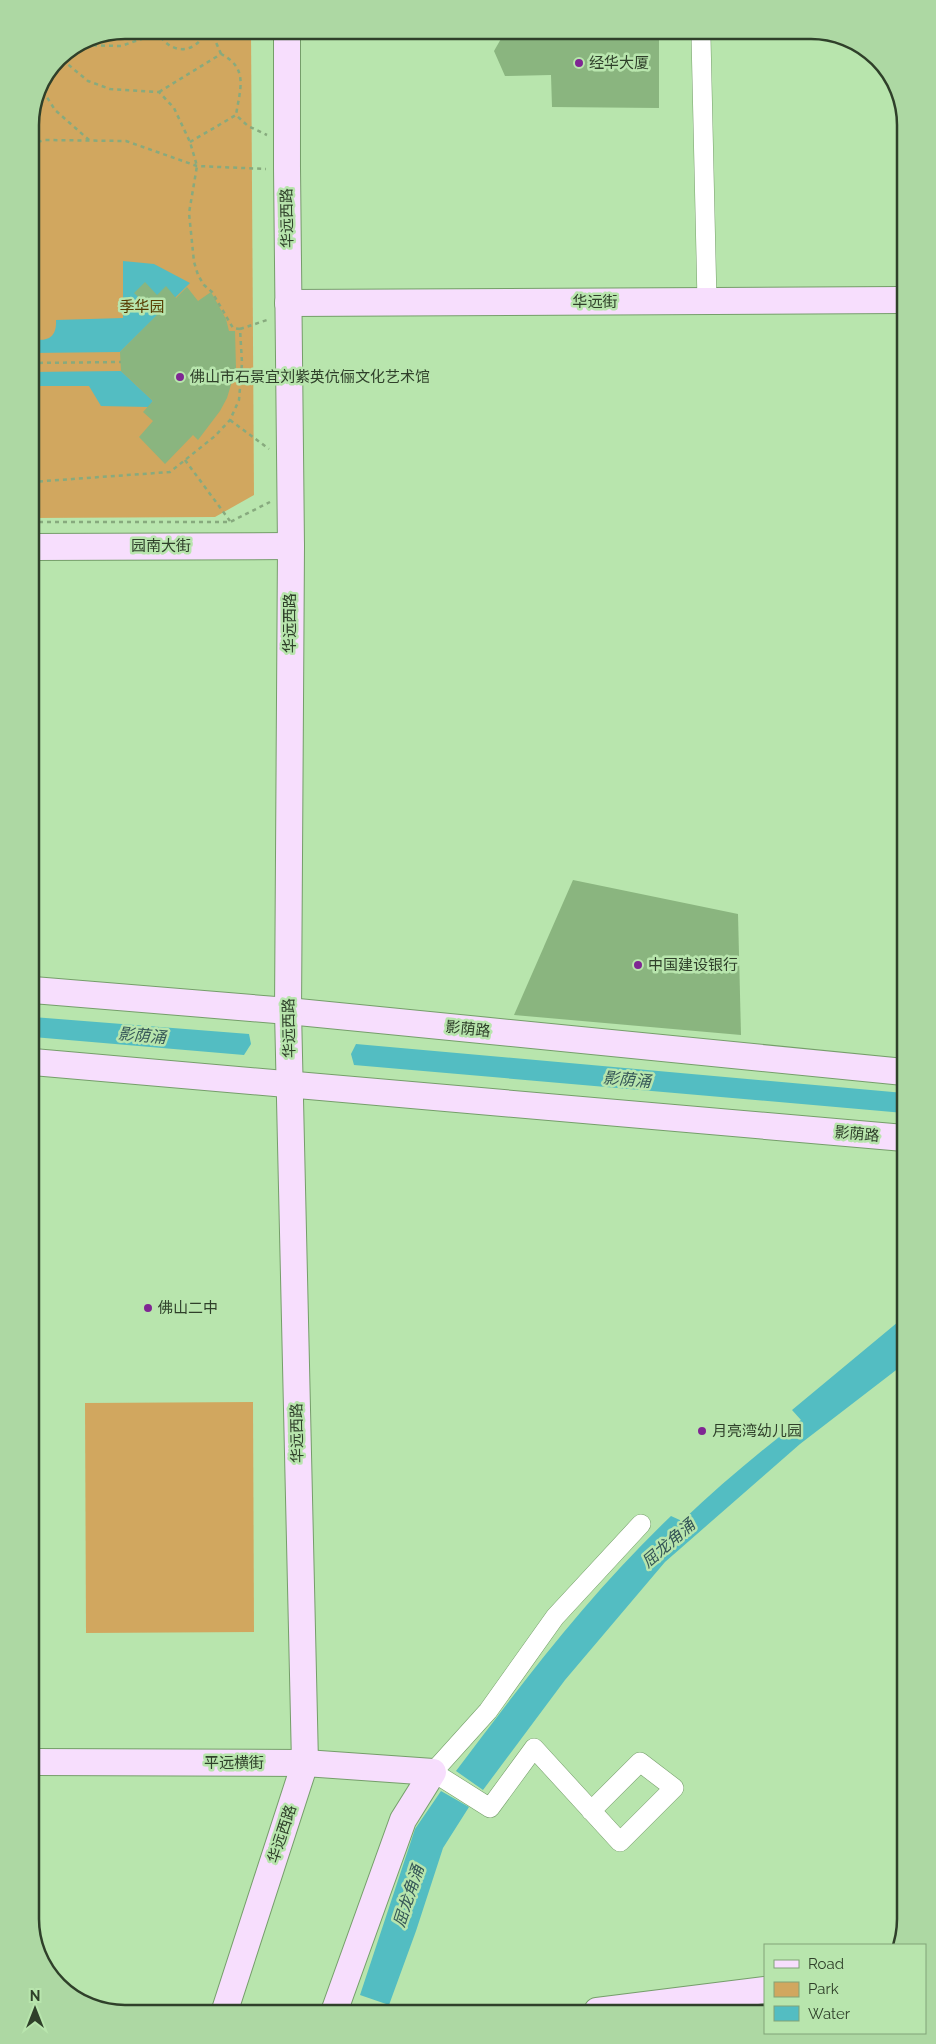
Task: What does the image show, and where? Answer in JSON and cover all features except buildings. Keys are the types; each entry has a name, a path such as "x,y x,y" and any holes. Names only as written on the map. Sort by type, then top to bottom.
{"street":[{"name":"华远西路","path":"227,2005 305,1763 288,1011 291,546 278,311 287,168 287,39"},
{"path":"701,39 707,301"},
{"name":"华远街","path":"278,311 707,301 897,300"},
{"name":"园南大街","path":"39,547 291,546"},
{"name":"影荫路","path":"39,991 288,1011 897,1071"},
{"name":"影荫路","path":"39,1063 897,1137"},
{"path":"337,2005 403,1820 432,1772 488,1711 555,1617 641,1524"},
{"path":"432,1772 490,1808 534,1748 591,1811"},
{"name":"平远横街","path":"39,1762 305,1763 432,1772"},
{"path":"639,2005 764,1990"}],"path":[{"path":"92,45 121,46 140,39"},
{"path":"163,39 166,44 181,49 197,44 200,39"},
{"path":"214,39 221,54 233,60 242,79 236,115"},
{"path":"66,62 88,81 110,89 159,92 221,54"},
{"path":"159,92 174,108 190,142 197,166 189,212 194,262 201,280 212,292 233,328 240,329 278,311"},
{"path":"45,95 55,110 89,140"},
{"path":"236,115 248,126 274,138"},
{"path":"190,142 236,115"},
{"path":"39,141 126,141 197,166 287,168"},
{"path":"39,481 170,472 215,436 230,420 239,400 242,363 240,329"},
{"path":"39,363 121,362"},
{"path":"230,420 273,451"},
{"path":"185,460 230,522"},
{"path":"39,522 230,522 269,504"}],"green space":[{"name":"季华园","path":"113,39 251,39 254,495 215,517 39,518 39,119 42,102 56,72 82,50 97,43"},
{"path":"253,1402 254,1632 86,1633 85,1403"}],"water":[{"path":"123,261 154,264 190,283 120,352 39,353 39,340 46,339 53,335 56,320 123,318"},
{"path":"121,371 153,401 148,407 101,406 89,386 39,386 39,372"},
{"name":"影荫涌","path":"39,1017 249,1034 251,1044 244,1055 39,1038"},
{"name":"影荫涌","path":"356,1044 897,1092 897,1112 354,1065 351,1054"},
{"name":"屈龙角涌","path":"897,1323 897,1369 800,1444 665,1562 565,1680 483,1790 456,1771 558,1639 612,1576 671,1516 682,1521 740,1469 801,1420 792,1410"},
{"name":"屈龙角涌","path":"441,1791 469,1807 443,1848 389,2005 360,1995 415,1829"}],"place":[{"name":"经华大厦","path":"579,63"},
{"name":"佛山市石景宜刘紫英伉俪文化艺术馆","path":"180,377"},
{"name":"中国建设银行","path":"638,965"},
{"name":"佛山二中","path":"148,1308"},
{"name":"月亮湾幼儿园","path":"702,1431"}]}
